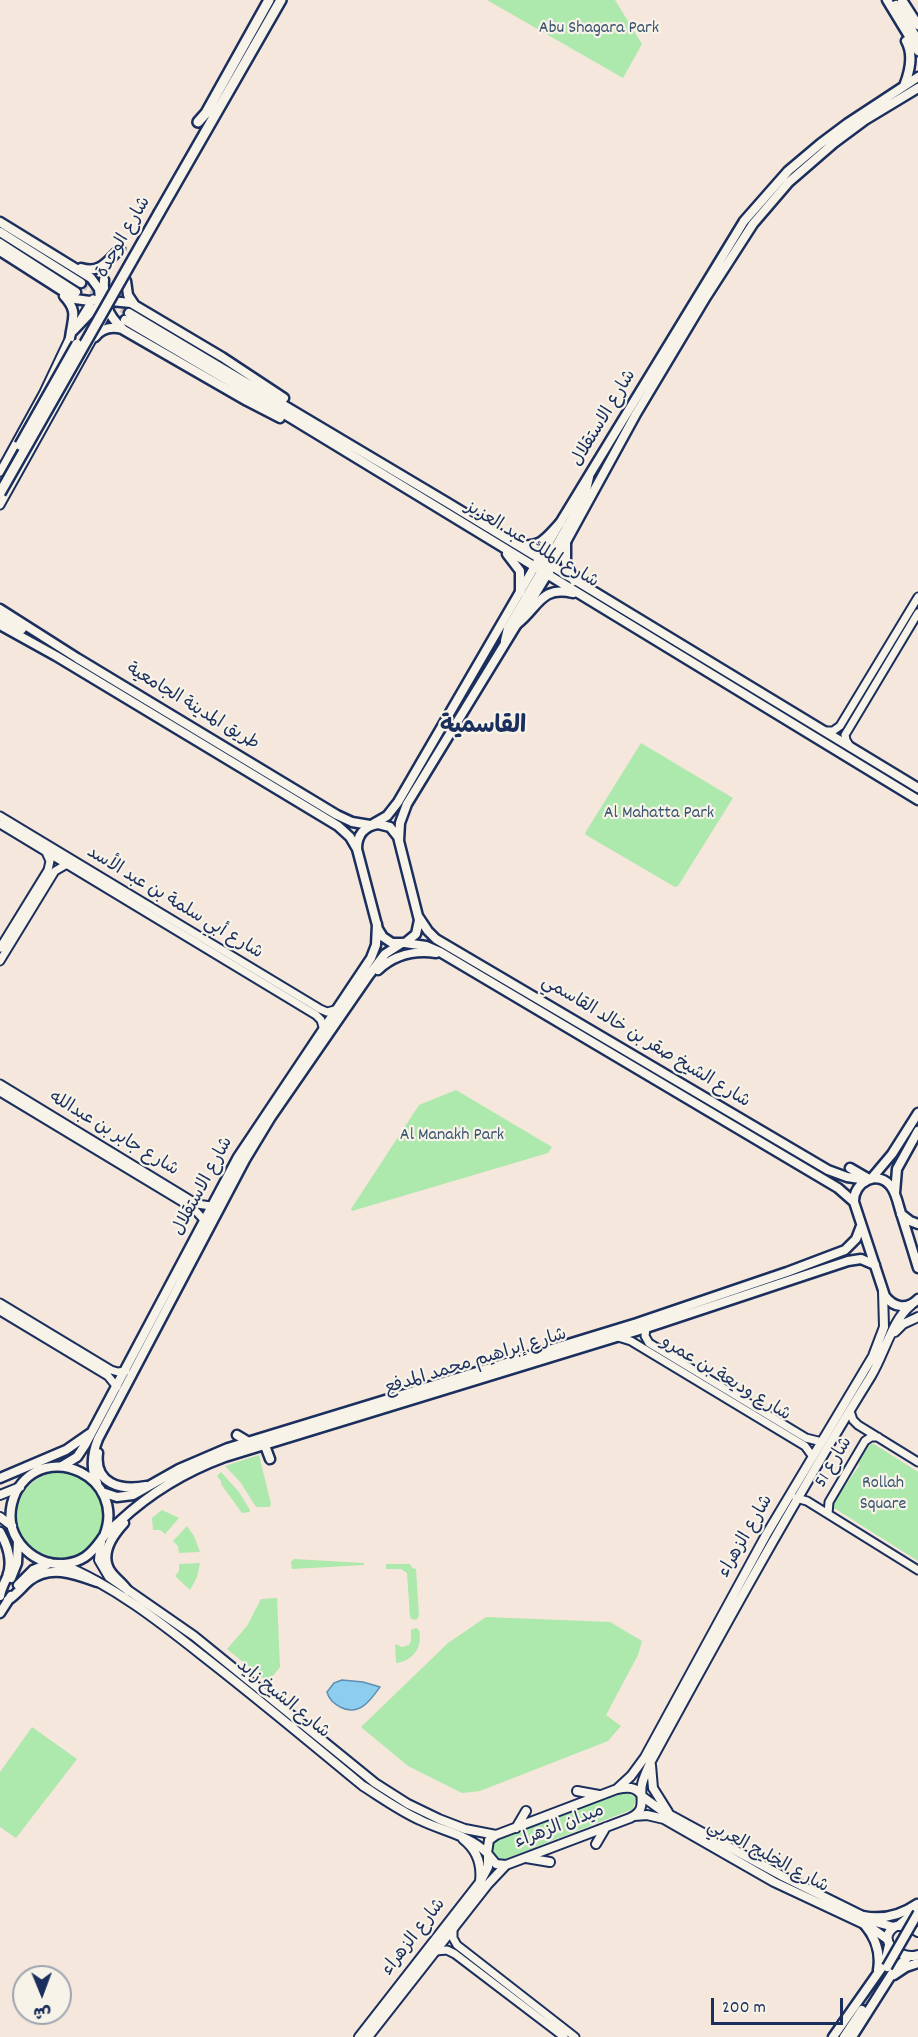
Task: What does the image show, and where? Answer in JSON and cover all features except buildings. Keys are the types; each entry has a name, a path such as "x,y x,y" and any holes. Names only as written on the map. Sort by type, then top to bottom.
{"highway":[{"path":"198,122 204,116 269,0"},
{"name":"شارع الوحدة","path":"0,493 274,0"},
{"name":"شارع الوحدة","path":"0,481 281,0"}],"main road":[{"path":"886,0 918,51"},
{"path":"893,0 918,40"},
{"path":"902,0 918,25"},
{"path":"904,29 911,55 904,86"},
{"path":"762,190 777,189 795,172 790,170 820,144 918,78"},
{"name":"شارع الاستقلال","path":"399,841 401,819 419,760 520,592 566,543 689,303 707,281 744,222 777,189 794,182 834,142 918,88"},
{"path":"889,106 897,105 918,95"},
{"path":"820,144 821,134"},
{"path":"828,158 834,142"},
{"name":"شارع الاستقلال","path":"372,825 390,813 408,795 457,721 517,624 560,524 671,356 719,275 777,189"},
{"path":"0,222 100,284 104,304 94,337"},
{"path":"0,232 79,288 0,243"},
{"path":"722,241 724,254"},
{"path":"73,266 86,270 99,269 120,249"},
{"path":"0,251 75,299 104,304 130,312 126,280 104,304 88,315 72,335"},
{"path":"719,275 729,273"},
{"path":"706,297 702,296 707,281"},
{"path":"100,284 94,295 125,330"},
{"path":"58,289 74,309 72,335"},
{"name":"شارع الملك عبد العزيز","path":"130,312 255,379 285,399 291,408 502,542 543,567 608,597 659,632 730,670 797,711 822,731 918,788"},
{"name":"شارع الملك عبد العزيز","path":"130,312 303,427 438,508 502,542 516,545 581,596 742,697 912,799"},
{"path":"94,337 108,328 117,327 125,330 247,401 303,427"},
{"path":"671,356 673,366"},
{"path":"649,365 651,375"},
{"path":"620,414 646,412"},
{"path":"506,641 508,628 585,495 589,477"},
{"path":"438,508 440,519"},
{"path":"516,545 532,546 540,543 560,524 560,511"},
{"path":"501,528 502,542 519,568 520,592"},
{"path":"566,543 566,563 574,581"},
{"path":"517,624 537,601 545,596 562,592 581,596"},
{"name":"طريق المدينة الجامعية","path":"0,609 337,815 352,822 382,824 390,827 396,833 399,841"},
{"path":"0,616 36,637 50,640"},
{"path":"490,629 502,623"},
{"name":"طريق المدينة الجامعية","path":"0,625 56,656 331,822 347,834 357,849"},
{"path":"659,632 669,629"},
{"path":"457,721 467,717"},
{"path":"881,757 882,767"},
{"path":"390,801 423,790"},
{"path":"327,1029 338,1015 335,1011 371,958 376,945 377,924 357,849 361,833 372,825"},
{"path":"399,841 418,916 418,930 413,938 403,943"},
{"name":"شارع الشيخ صقر بن خالد القاسمي","path":"418,916 436,939 742,1120 828,1170 847,1177 869,1179"},
{"name":"شارع الشيخ صقر بن خالد القاسمي","path":"377,924 380,933 387,940 426,946 445,955 838,1188 854,1202"},
{"name":"شارع الاستقلال","path":"61,1467 77,1457 94,1430 249,1139 327,1029 385,954 403,943"},
{"path":"369,975 390,961 406,954 424,952 445,955"},
{"path":"479,975 483,973 499,975"},
{"name":"شارع الاستقلال","path":"100,1488 93,1471 92,1461 96,1445 237,1174 327,1029"},
{"path":"709,1112 719,1113 738,1123 742,1120"},
{"path":"915,1304 901,1306 887,1299 854,1202 856,1189 889,1159 918,1113"},
{"path":"895,1194 897,1169 918,1131"},
{"path":"850,1168 869,1179 885,1182 891,1187 918,1268"},
{"path":"901,1213 910,1221 918,1224"},
{"name":"شارع إبراهيم محمد المدفع","path":"100,1488 112,1496 123,1497 138,1493 199,1459 247,1442 637,1323 711,1298 842,1252 856,1239 861,1226"},
{"path":"914,1256 918,1244"},
{"name":"شارع إبراهيم محمد المدفع","path":"102,1539 148,1498 178,1479 209,1464 646,1328 848,1261 865,1260 874,1265"},
{"path":"815,1460 826,1443 822,1440 880,1342 885,1323 883,1290"},
{"path":"689,1313 693,1309 712,1302 711,1298"},
{"name":"شارع الزهراء","path":"614,1790 631,1776 645,1757 756,1552 876,1369 900,1316 915,1304"},
{"path":"891,1338 903,1324 918,1317"},
{"path":"270,1459 264,1442 296,1428"},
{"path":"104,1429 98,1460 99,1469 105,1478 111,1483 125,1487 152,1484"},
{"path":"0,1478 66,1450 94,1430"},
{"path":"237,1435 247,1442"},
{"name":"شارع الزهراء","path":"642,1796 642,1782 651,1761 815,1460"},
{"path":"61,1467 81,1472 100,1488 108,1514 107,1526 96,1548 71,1563 61,1564 34,1557 25,1550 12,1526 11,1508 20,1487 28,1478 49,1468 61,1467"},
{"path":"3,1493 20,1487"},
{"path":"128,1591 109,1569 106,1561 107,1551 118,1529 148,1498"},
{"path":"0,1517 12,1526"},
{"path":"0,1532 10,1560 0,1613"},
{"name":"شارع الشيخ زايد","path":"102,1539 99,1553 101,1566 109,1577 172,1619 375,1783 431,1815 465,1829 496,1835"},
{"path":"3,1598 15,1568 18,1540"},
{"path":"3,1598 26,1575 37,1567 50,1563"},
{"name":"شارع الشيخ زايد","path":"61,1564 97,1582 164,1626 363,1786 409,1815 474,1842 488,1855"},
{"path":"3,1598 45,1572 65,1572 97,1582"},
{"path":"232,1679 235,1674 249,1686 261,1689"},
{"path":"651,1761 653,1788 671,1815"},
{"name":"ميدان الزهراء","path":"632,1787 636,1789 642,1796 642,1808 639,1812 630,1818 506,1865 496,1864 488,1855 489,1840 496,1835 614,1790 632,1787"},
{"path":"577,1791 601,1796"},
{"name":"شارع الخليج العربي","path":"642,1796 671,1815 864,1920 896,1951 908,1957"},
{"path":"516,1828 526,1811"},
{"path":"409,1815 427,1820 431,1815"},
{"name":"شارع الخليج العربي","path":"630,1818 647,1815 664,1819 774,1882 864,1920 913,1928 918,1932"},
{"path":"596,1844 606,1827"},
{"path":"454,1834 474,1850 480,1865 480,1882"},
{"name":"شارع الزهراء","path":"359,2037 480,1882 488,1867 488,1855"},
{"path":"525,1858 550,1862"},
{"name":"شارع الزهراء","path":"368,2037 488,1884 506,1865"},
{"path":"774,1882 793,1886 796,1883"},
{"path":"876,1977 878,1949 864,1920 890,1916 918,1903"},
{"path":"835,2037 887,1959 889,1932 910,1916 918,1903"},
{"path":"835,2037 889,1967 918,1912"},
{"path":"844,2037 918,1921"},
{"path":"852,2037 897,1965 908,1957 918,1955"},
{"path":"887,1981 901,1970 918,1964"}],"street":[{"path":"0,472 72,335"},
{"path":"0,505 94,337"},
{"path":"822,731 838,729 918,597"},
{"path":"853,750 845,737 918,614"},
{"path":"849,712 849,718 845,724 847,728 850,727"},
{"name":"شارع أبي سلمة بن عبد الأسد","path":"0,816 322,1011 335,1011"},
{"name":"شارع أبي سلمة بن عبد الأسد","path":"0,824 291,999 318,1016 327,1029"},
{"path":"0,948 49,867 50,861 46,852"},
{"path":"0,961 55,871 67,864"},
{"path":"28,916 29,908 36,898 34,892"},
{"path":"291,999 300,997"},
{"name":"شارع جابر بن عبدالله","path":"0,1084 199,1205 212,1206"},
{"name":"شارع جابر بن عبدالله","path":"0,1092 197,1211 204,1220"},
{"path":"162,1190 172,1192 174,1190"},
{"path":"0,1303 111,1370 126,1371"},
{"path":"0,1311 110,1378 117,1387"},
{"name":"شارع وديعة بن عمرو","path":"646,1328 644,1334 648,1342 809,1439 822,1440"},
{"name":"شارع وديعة بن عمرو","path":"616,1337 629,1340 805,1446 815,1460"},
{"path":"61,1348 65,1347 74,1351 75,1348"},
{"path":"660,1359 663,1355 678,1360"},
{"path":"850,1411 856,1423 918,1462"},
{"path":"769,1425 792,1434 797,1432"},
{"name":"شارع 51","path":"828,1514 832,1497 865,1441 871,1437 878,1437"},
{"path":"796,1498 807,1501 918,1570"},
{"path":"453,1930 453,1938 457,1945 575,2037"},
{"path":"450,1951 453,1945 457,1945"},
{"path":"436,1951 450,1951 564,2037"}],"green space":[{"name":"Abu Shagara Park","path":"487,0 615,0 642,44 623,78"},
{"name":"Al Mahatta Park","path":"641,743 733,798 678,886 675,887 585,833"},
{"name":"Al Manakh Park","path":"456,1090 552,1147 548,1153 352,1211 351,1209 419,1105"},
{"name":"Rollah Square","path":"870,1444 874,1444 918,1472 918,1561 834,1508 834,1502 859,1466 858,1461"},
{"path":"259,1455 270,1507 256,1507 241,1483 225,1466"},
{"path":"55,1472 77,1476 92,1487 100,1501 103,1517 100,1533 91,1547 77,1556 58,1560 40,1556 27,1548 19,1535 16,1520 18,1505 25,1491 37,1479"},
{"path":"221,1472 239,1492 250,1512 242,1513 221,1484 217,1476"},
{"path":"162,1510 179,1518 165,1534 160,1530 153,1530 152,1518"},
{"path":"187,1526 200,1552 179,1553 178,1546 173,1541"},
{"path":"294,1559 364,1563 364,1565 292,1569 291,1562"},
{"path":"200,1563 197,1577 190,1590 175,1576 179,1571 179,1564"},
{"path":"386,1564 410,1564 416,1569 419,1616 416,1620 410,1617 407,1573 401,1569 386,1569"},
{"path":"277,1598 280,1667 268,1682 227,1649 247,1626 261,1599"},
{"path":"486,1617 610,1622 642,1641 638,1655 606,1715 621,1726 608,1741 480,1791 462,1793 408,1766 361,1727 448,1643"},
{"path":"416,1628 420,1636 418,1647 412,1656 396,1663 395,1644 402,1647 409,1645 411,1630"},
{"path":"32,1727 77,1759 16,1838 0,1827 0,1772"},
{"path":"622,1790 636,1798 633,1809 505,1859 497,1860 493,1855 493,1843 496,1839"}],"water":[{"path":"342,1680 363,1682 380,1687 363,1706 347,1710 334,1703 327,1692 334,1683"}],"tunnel":[{"path":"81,283 129,313"}],"district":[{"name":"القاسمية","path":"483,729"}]}
